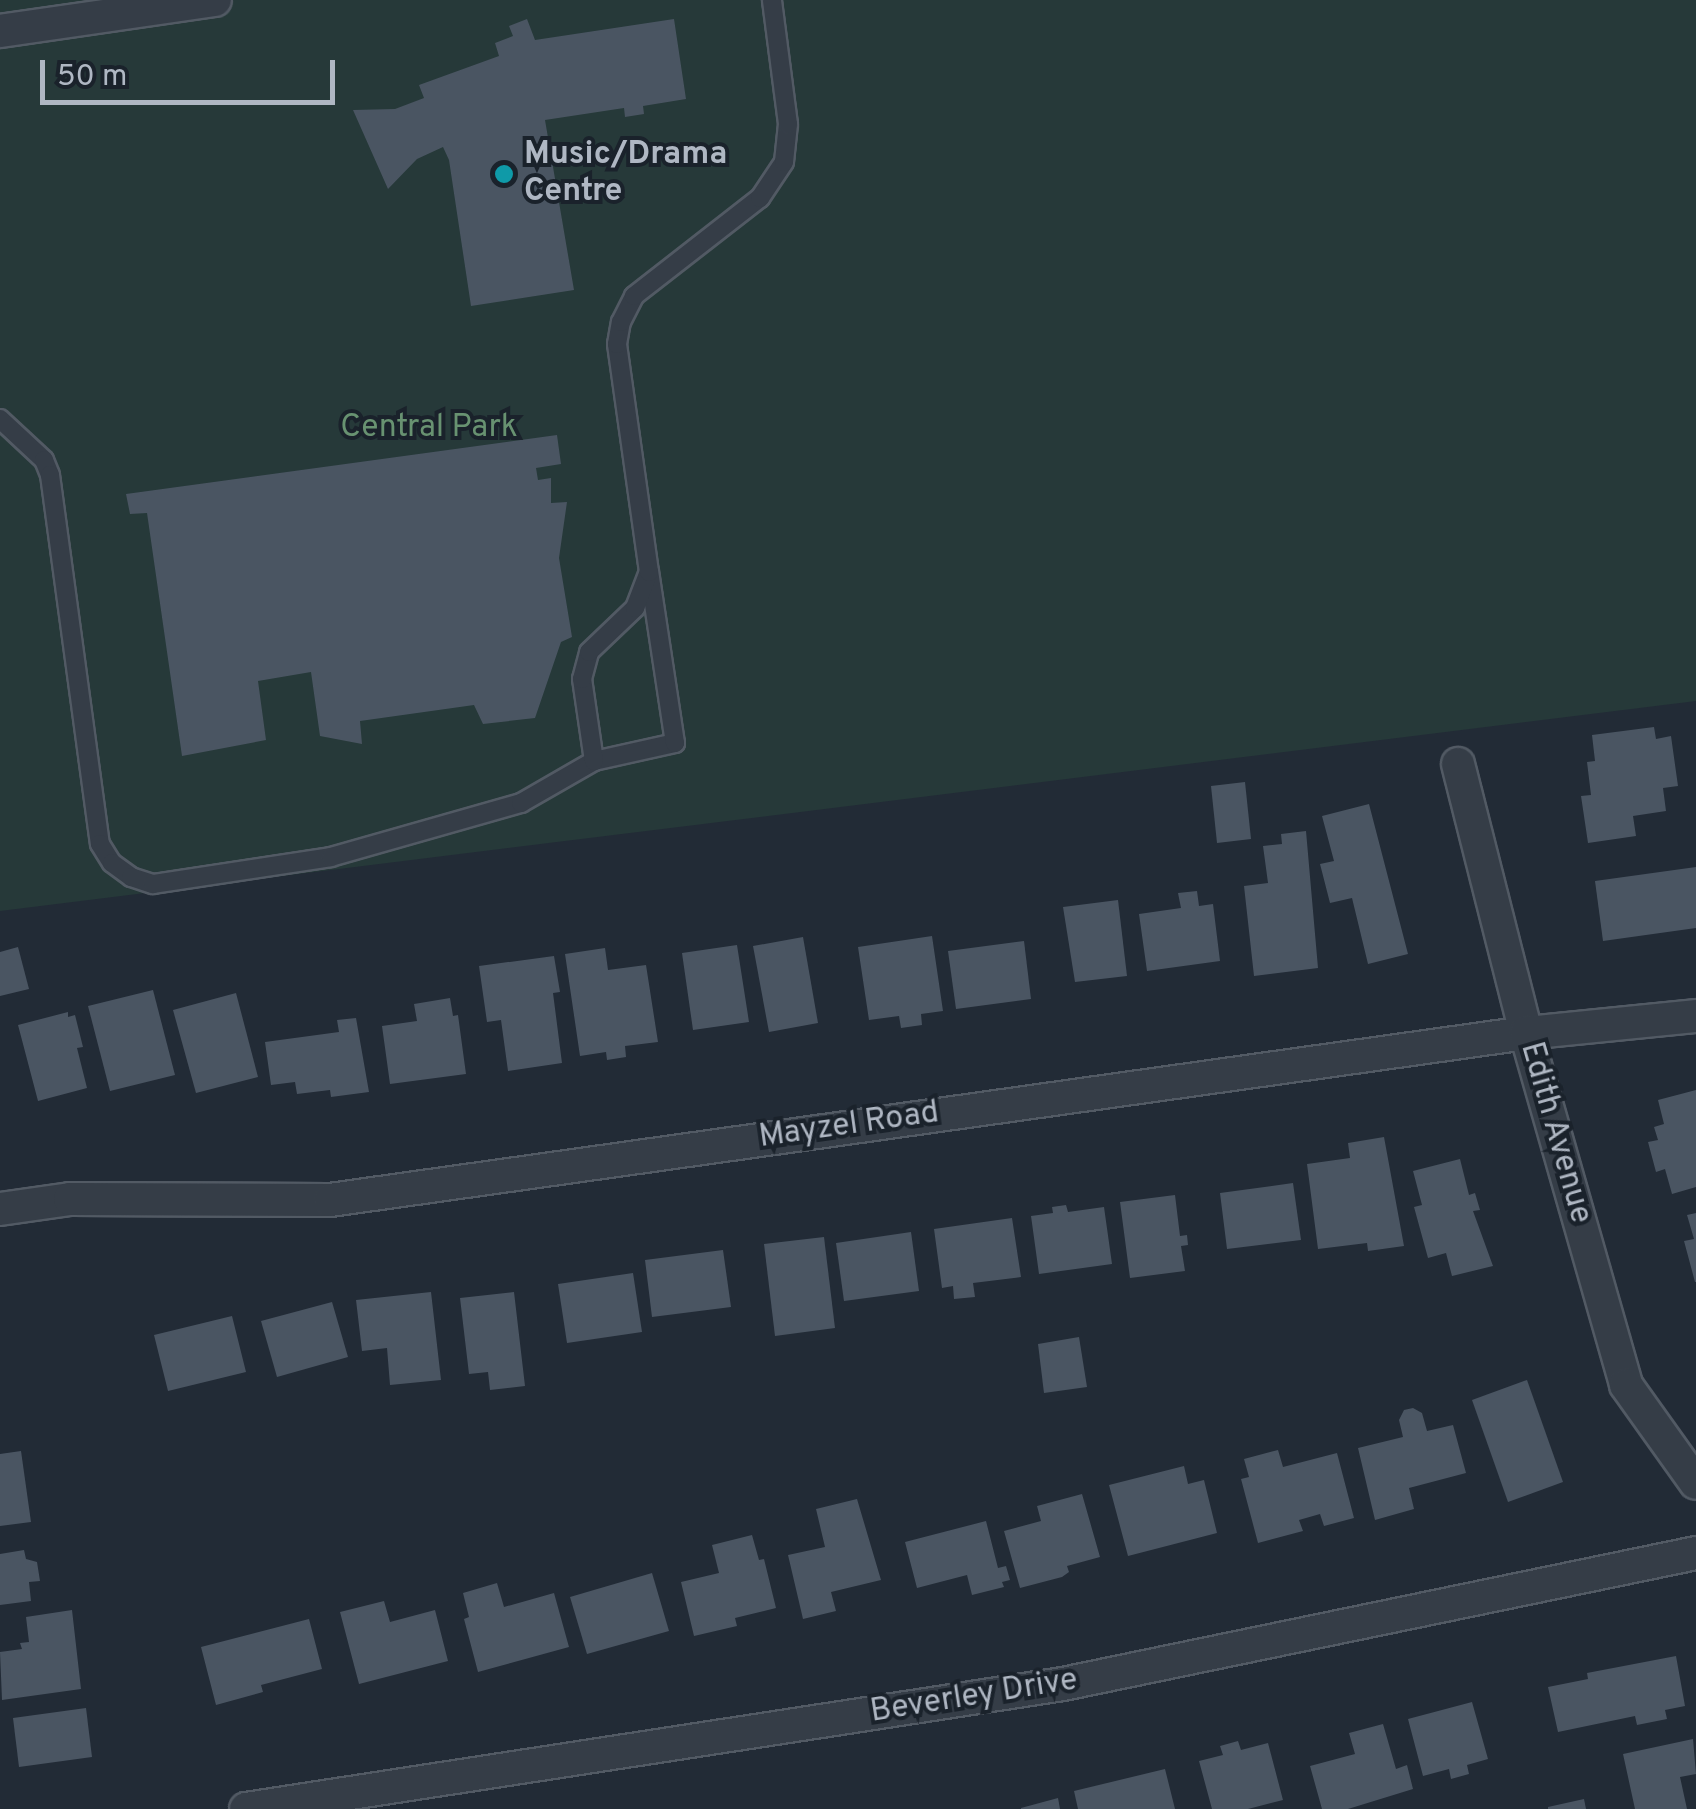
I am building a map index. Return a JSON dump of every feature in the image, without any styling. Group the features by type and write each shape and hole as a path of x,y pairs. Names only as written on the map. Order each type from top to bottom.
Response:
{"street":[{"path":"0,31 215,0"},
{"name":"Edith Avenue","path":"1458,764 1526,1033 1626,1385 1696,1483"},
{"name":"Mayzel Road","path":"0,1209 70,1200 330,1200 1526,1033 1696,1016"},
{"name":"Beverley Drive","path":"246,1809 1063,1684 1696,1553"}],"lane":[{"path":"0,419 44,460 50,475 100,844 112,863 131,877 152,884 330,857 522,803 594,760 675,743 617,344 621,322 634,296 760,198 784,162 788,124 772,0"},
{"path":"594,760 582,679 588,652 635,608 648,572"}],"green space":[{"name":"Central Park","path":"0,0 1696,0 1696,701 0,911"}],"building":[{"name":"Music/Drama Centre","path":"527,19 535,40 674,19 686,99 643,106 644,114 625,117 624,108 545,120 574,290 471,306 449,160 443,147 417,159 388,189 353,110 395,109 424,98 419,85 499,56 495,43 513,36 509,26"},
{"path":"557,435 561,464 536,468 538,480 551,478 551,503 567,502 559,558 572,637 561,642 535,718 483,724 474,705 360,721 362,744 320,736 311,672 258,681 266,740 182,756 147,513 130,514 126,494"},
{"path":"1654,727 1656,739 1671,736 1678,786 1663,788 1666,811 1633,816 1636,836 1588,843 1581,796 1591,795 1587,762 1595,761 1592,735"},
{"path":"1245,782 1251,839 1217,843 1211,786"},
{"path":"1369,804 1408,954 1368,964 1352,898 1330,903 1320,864 1334,861 1322,816"},
{"path":"1306,831 1318,968 1254,976 1244,886 1268,883 1263,846 1282,844 1281,834"},
{"path":"1696,867 1696,928 1603,941 1595,881"},
{"path":"1197,891 1199,906 1213,904 1220,961 1147,971 1139,914 1181,908 1178,893"},
{"path":"1118,900 1127,976 1075,982 1063,907"},
{"path":"932,936 943,1011 921,1014 922,1025 901,1028 899,1016 869,1020 858,947"},
{"path":"803,937 818,1023 769,1032 753,946"},
{"path":"1024,941 1031,999 956,1009 948,951"},
{"path":"737,945 749,1022 693,1030 682,953"},
{"path":"18,947 29,989 0,996 0,952"},
{"path":"605,948 608,970 646,965 658,1042 625,1046 626,1057 607,1060 606,1052 580,1056 565,954"},
{"path":"554,956 560,992 553,993 562,1063 508,1071 501,1020 487,1022 479,966"},
{"path":"153,990 175,1075 110,1091 88,1006"},
{"path":"236,993 258,1077 196,1093 173,1010"},
{"path":"450,998 453,1016 458,1015 466,1074 390,1084 382,1026 417,1021 414,1004"},
{"path":"68,1012 68,1017 75,1015 83,1047 77,1048 87,1088 38,1101 18,1025"},
{"path":"356,1018 369,1092 331,1097 330,1090 297,1094 295,1082 271,1085 265,1042 339,1032 337,1020"},
{"path":"1696,1090 1696,1187 1672,1194 1665,1169 1656,1172 1648,1142 1658,1140 1654,1127 1664,1124 1658,1100"},
{"path":"1384,1137 1404,1246 1368,1251 1367,1243 1318,1249 1307,1164 1350,1158 1348,1143"},
{"path":"1460,1159 1469,1195 1475,1193 1480,1210 1473,1211 1493,1266 1452,1276 1446,1253 1428,1258 1414,1207 1422,1205 1413,1171"},
{"path":"1293,1183 1301,1240 1227,1249 1220,1193"},
{"path":"1175,1195 1180,1236 1187,1235 1188,1245 1181,1246 1185,1271 1130,1278 1120,1202"},
{"path":"1066,1205 1068,1212 1104,1207 1112,1264 1039,1274 1031,1216 1053,1213 1052,1207"},
{"path":"1696,1213 1695,1282 1684,1241 1694,1239 1687,1215"},
{"path":"1012,1218 1021,1277 973,1283 975,1297 954,1299 953,1286 942,1288 934,1229"},
{"path":"911,1232 919,1291 844,1301 836,1243"},
{"path":"824,1237 835,1328 775,1336 764,1244"},
{"path":"723,1250 731,1307 652,1317 645,1260"},
{"path":"633,1273 642,1332 567,1343 558,1284"},
{"path":"431,1292 441,1380 390,1385 387,1348 362,1351 356,1300"},
{"path":"514,1292 525,1386 490,1390 488,1372 469,1374 460,1298"},
{"path":"332,1302 348,1357 277,1377 261,1321"},
{"path":"232,1316 246,1372 168,1391 154,1335"},
{"path":"1079,1337 1087,1387 1044,1393 1038,1344"},
{"path":"1527,1380 1563,1482 1508,1502 1472,1400"},
{"path":"1413,1408 1422,1413 1427,1431 1453,1425 1466,1473 1409,1488 1414,1509 1375,1520 1358,1448 1403,1437 1399,1420 1404,1410"},
{"path":"1278,1450 1283,1467 1337,1453 1354,1518 1324,1526 1320,1514 1299,1520 1303,1531 1258,1543 1241,1479 1249,1477 1244,1459"},
{"path":"21,1451 31,1522 0,1526 0,1454"},
{"path":"1184,1466 1188,1484 1204,1480 1217,1533 1128,1556 1109,1485"},
{"path":"1082,1494 1100,1557 1067,1566 1069,1572 1062,1577 1020,1588 1004,1531 1041,1521 1037,1506"},
{"path":"857,1499 881,1580 831,1592 836,1611 803,1619 788,1555 825,1547 816,1509"},
{"path":"986,1521 998,1568 1006,1566 1010,1580 1002,1582 1004,1587 972,1595 967,1575 917,1588 905,1542"},
{"path":"752,1535 759,1560 764,1559 776,1608 735,1618 737,1626 694,1636 681,1582 719,1573 712,1545"},
{"path":"24,1550 26,1559 37,1562 40,1581 29,1582 31,1601 0,1605 0,1554"},
{"path":"652,1573 669,1631 587,1654 570,1597"},
{"path":"497,1583 504,1607 554,1593 569,1647 478,1672 464,1619 469,1617 463,1593"},
{"path":"384,1601 390,1622 435,1610 448,1661 359,1684 340,1612"},
{"path":"72,1610 81,1689 2,1700 0,1652 22,1649 20,1643 29,1642 26,1617"},
{"path":"309,1619 322,1669 261,1685 263,1692 216,1705 201,1647"},
{"path":"1676,1656 1685,1706 1665,1710 1667,1719 1637,1725 1635,1716 1558,1732 1548,1687 1588,1679 1587,1673"},
{"path":"1472,1702 1488,1759 1467,1765 1469,1774 1451,1779 1449,1769 1423,1776 1408,1719"},
{"path":"86,1708 92,1757 19,1767 13,1718"},
{"path":"1383,1724 1396,1769 1407,1765 1413,1789 1348,1809 1322,1809 1310,1766 1355,1754 1349,1733"},
{"path":"1693,1739 1696,1774 1680,1777 1687,1809 1635,1809 1623,1754"},
{"path":"1238,1741 1241,1750 1268,1743 1283,1800 1248,1809 1212,1809 1199,1761 1223,1755 1220,1746"},
{"path":"1165,1769 1175,1809 1078,1809 1074,1791"},
{"path":"1058,1798 1060,1809 1021,1809 1021,1808"},
{"path":"1584,1799 1586,1809 1548,1809 1548,1807"}],"place":[{"name":"Music/Drama Centre","path":"504,174"}]}
